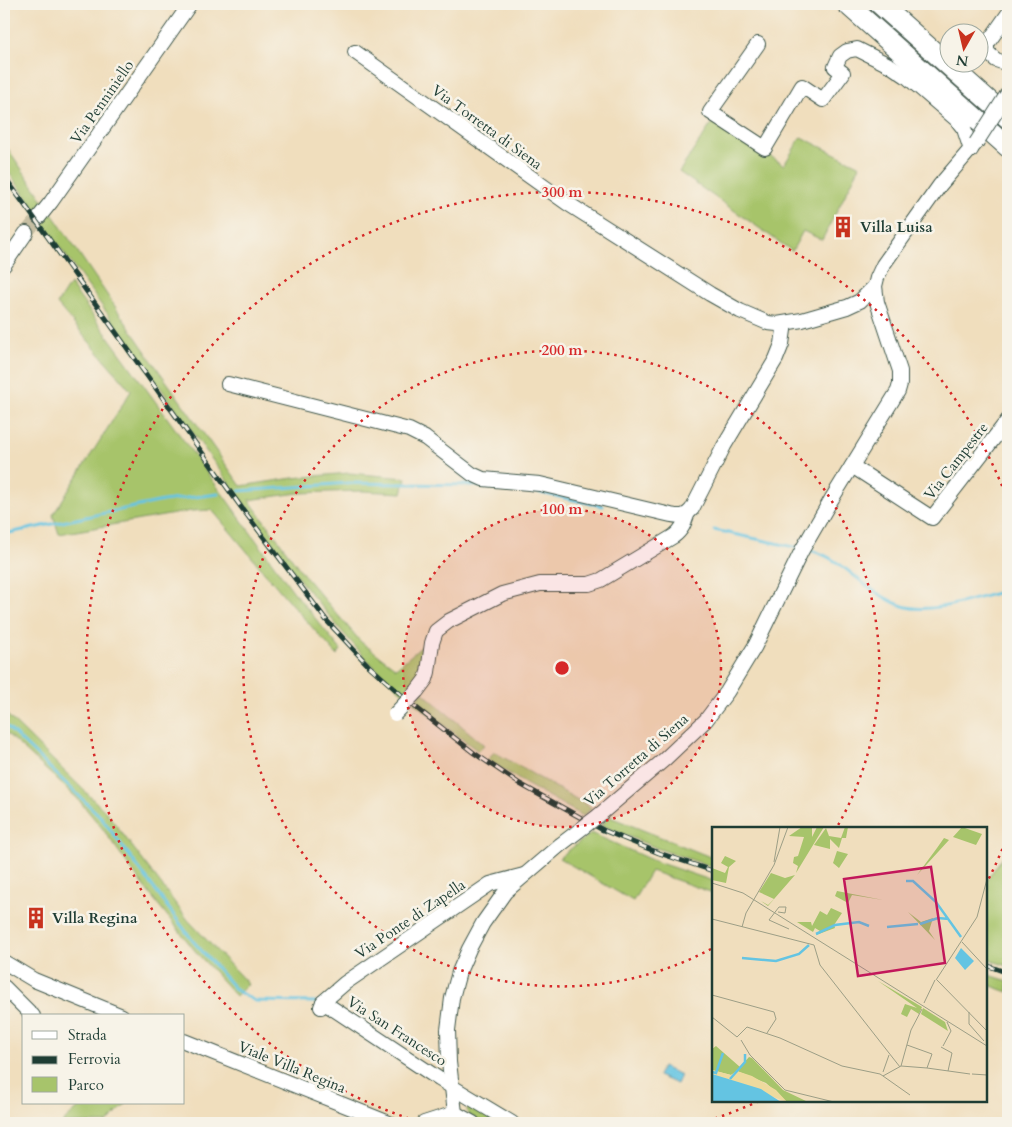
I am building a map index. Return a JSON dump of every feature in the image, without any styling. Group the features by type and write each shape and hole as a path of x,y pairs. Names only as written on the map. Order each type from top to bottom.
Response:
{"highway":[{"path":"847,4 1008,147"},
{"path":"880,4 1008,118"}],"street":[{"name":"Via Penniniello","path":"39,217 190,4"},
{"path":"1008,14 988,44 987,52 996,60 1008,64"},
{"path":"758,44 710,112 765,148 802,86 823,100 842,73 835,67 840,56 847,51 858,49 906,76 957,120 973,146"},
{"name":"Via Torretta di Siena","path":"355,52 567,203 740,311 768,323 777,324 802,320 847,307 860,301 875,286"},
{"name":"Via Torretta di Siena","path":"455,1113 449,1062 448,1030 452,998 459,972 483,923 505,892 665,759 706,720 727,692 755,646 802,550 898,391 901,377 900,371 877,302 875,286 882,265 940,185 973,146 1008,93"},
{"path":"4,265 26,233"},
{"path":"395,714 426,680 432,643 436,631 449,621 502,594 540,584 589,584 601,580 680,532 687,515 692,509 724,446 776,359 782,344 785,323"},
{"path":"228,384 410,430 424,438 472,474 483,479 540,484 671,515 681,517 687,515"},
{"name":"Via Campestre","path":"852,466 932,518 1008,420"},
{"name":"Via Ponte di Zapella","path":"322,1004 345,983 490,884 527,874"},
{"path":"4,962 34,980 117,1014"},
{"path":"4,987 31,1014"},
{"name":"Via San Francesco","path":"322,1004 512,1123"},
{"name":"Viale Villa Regina","path":"185,1041 389,1123"},
{"path":"424,1123 455,1113 473,1123"}],"green space":[{"path":"714,120 784,165 801,137 860,166 822,240 803,231 792,251 679,172"},
{"path":"4,143 152,361 241,486 293,478 349,473 406,478 402,493 362,491 298,493 249,500 307,579 361,642 396,668 427,642 424,670 404,694 369,662 345,635 302,583 234,490 36,214 37,212 4,166"},
{"path":"70,284 293,591 341,650 337,655 212,510 192,511 59,534 53,515 131,391 57,304"},
{"path":"422,692 484,745 478,751 414,703"},
{"path":"4,712 106,812 188,920 248,984 236,996 196,952 77,798 4,731"},
{"path":"494,752 592,808 583,816 526,784 488,760"},
{"path":"610,817 712,858 712,867 659,849 601,825"},
{"path":"591,833 654,861 712,881 712,893 651,871 633,901 559,858"},
{"path":"1008,849 1008,966 987,959 987,880"},
{"path":"987,974 1008,981 1008,992 987,984"},
{"path":"83,1104 126,1104 107,1123 62,1123"},
{"path":"470,1107 500,1123 482,1123 468,1115 467,1109"}],"water":[{"path":"662,1067 681,1075 677,1084 658,1076"}],"waterway":[{"path":"239,491 349,483 469,485 526,490 603,506"},
{"path":"4,534 163,501 218,494"},
{"path":"714,530 799,548"},
{"path":"808,550 831,559 877,593 903,606 915,608 941,607 1008,590"},
{"path":"4,724 100,816 193,941 237,991 255,1001 315,1002"}],"tunnel":[{"path":"26,233 39,217"}],"railway":[{"path":"4,176 241,507 327,621 368,665 414,706 474,753 520,784 603,830 659,853 712,871"},
{"path":"987,965 1008,973"}],"place":[{"name":"Villa Luisa","path":"843,227"},
{"name":"Villa Regina","path":"36,918"}]}
